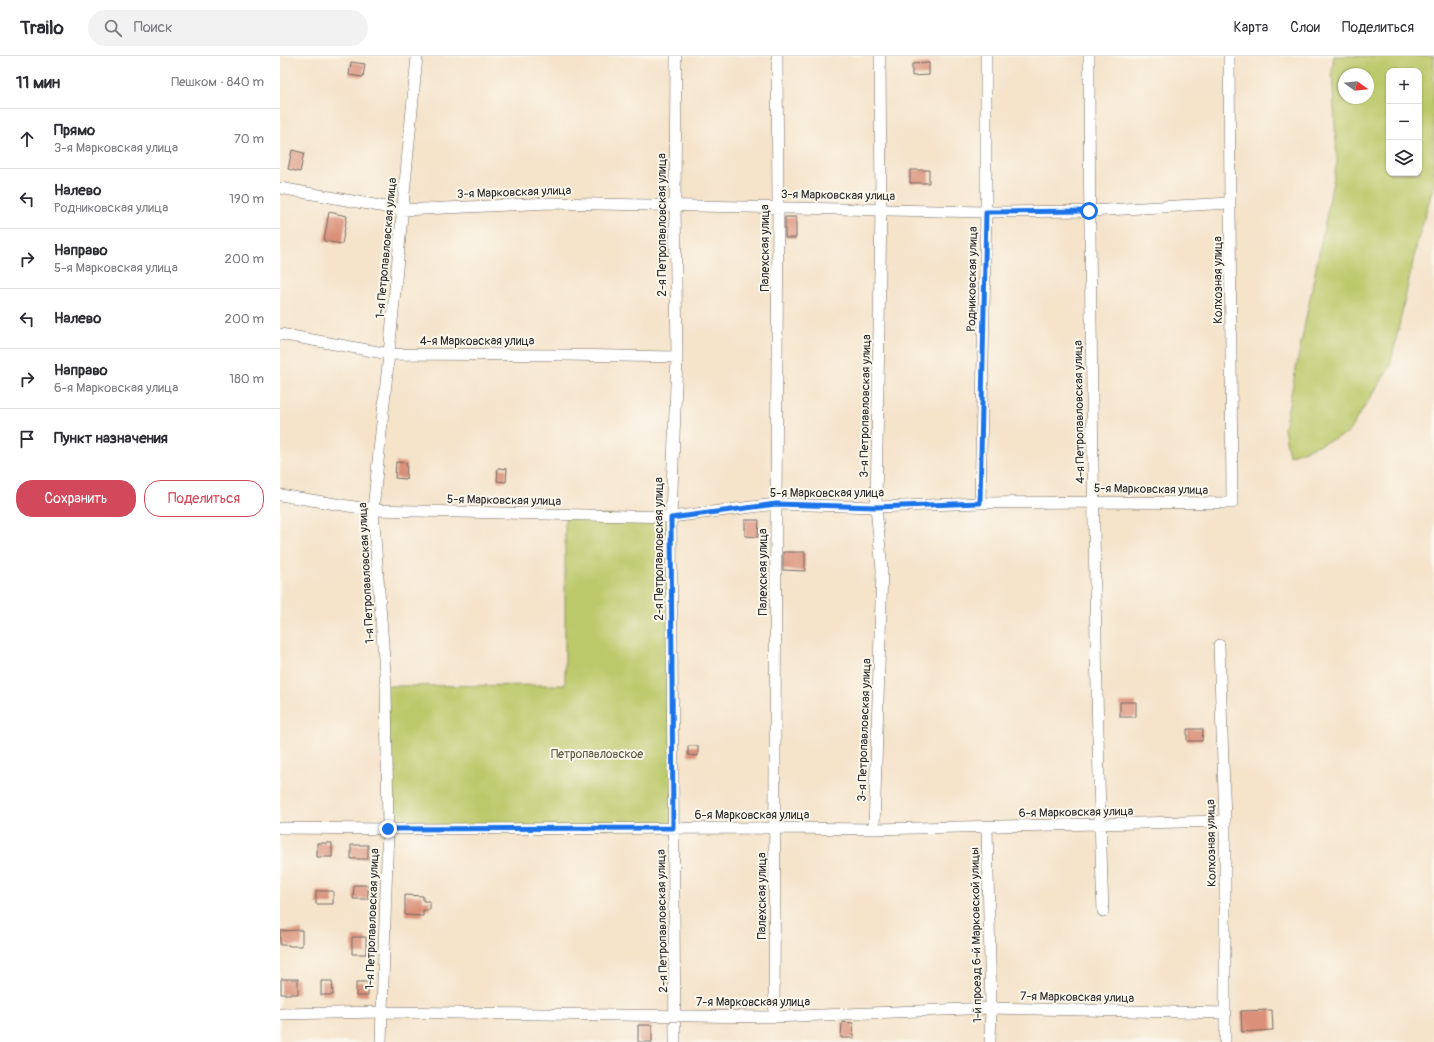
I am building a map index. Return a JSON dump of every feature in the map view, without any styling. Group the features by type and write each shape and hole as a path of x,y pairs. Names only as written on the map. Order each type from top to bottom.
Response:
{"street":[{"name":"1-я Петропавловская улица","path":"381,1042 388,829 386,686 373,510 417,56"},
{"name":"2-я Петропавловская улица","path":"675,1042 671,518 677,357 675,204 676,56"},
{"name":"Палехская улица","path":"774,1016 778,207 777,56"},
{"name":"3-я Петропавловская улица","path":"874,829 882,570 876,507 881,209 880,56"},
{"name":"Родниковская улица","path":"980,503 986,212 986,56"},
{"name":"4-я Петропавловская улица","path":"1089,56 1089,211 1099,824 1103,911"},
{"name":"Колхозная улица","path":"1228,56 1232,503"},
{"name":"3-я Марковская улица","path":"280,188 402,210 551,203 675,204 986,212 1089,211 1230,203"},
{"name":"4-я Марковская улица","path":"280,334 389,354 556,354 677,357"},
{"name":"5-я Марковская улица","path":"280,495 373,510 671,518 776,504 876,507 980,503 1232,503"},
{"name":"Колхозная улица","path":"1219,645 1225,821 1225,1042"},
{"name":"6-я Марковская улица","path":"280,828 874,829 1225,821"},
{"name":"1-й проезд 6-й Марковской улицы","path":"987,827 991,1008 990,1042"},
{"name":"7-я Марковская улица","path":"280,1014 382,1012 774,1016 991,1008 1226,1013"}],"green space":[{"path":"1334,56 1434,56 1434,184 1418,239 1390,367 1347,434 1289,456 1284,429 1337,162 1332,72"},
{"name":"Петропавловское","path":"565,515 671,517 673,828 388,829 386,686 565,685"}],"building":[{"path":"351,62 365,64 363,77 349,75"},
{"path":"929,63 929,75 912,76 912,64"},
{"path":"292,150 304,153 300,172 288,169"},
{"path":"910,170 929,170 929,183 910,183"},
{"path":"329,212 347,216 342,244 324,241"},
{"path":"785,217 796,217 796,238 785,238"},
{"path":"396,462 407,463 406,479 395,478"},
{"path":"498,468 507,469 506,482 497,481"},
{"path":"745,520 759,520 758,537 745,536"},
{"path":"783,552 805,552 805,571 783,570"},
{"path":"1120,702 1136,702 1136,717 1120,717"},
{"path":"1187,729 1203,729 1202,741 1187,741"},
{"path":"688,746 698,746 698,756 688,755"},
{"path":"317,843 332,843 332,857 317,857"},
{"path":"351,845 368,845 368,859 351,859"},
{"path":"354,885 368,885 368,899 353,899"},
{"path":"316,891 333,891 333,904 316,904"},
{"path":"405,895 423,896 423,901 430,901 430,910 423,910 423,916 405,915"},
{"path":"302,930 302,946 280,945 280,931"},
{"path":"352,937 366,937 366,954 352,954"},
{"path":"281,979 298,979 298,994 281,994"},
{"path":"321,981 332,981 333,995 321,995"},
{"path":"356,982 368,982 368,996 356,996"},
{"path":"1272,1010 1273,1030 1242,1032 1241,1011"},
{"path":"842,1022 853,1023 854,1038 841,1038"},
{"path":"638,1025 652,1025 652,1042 638,1042"}],"route":[{"path":"388,829 673,828 671,518 776,504 876,507 980,503 986,212 1089,211"}]}
